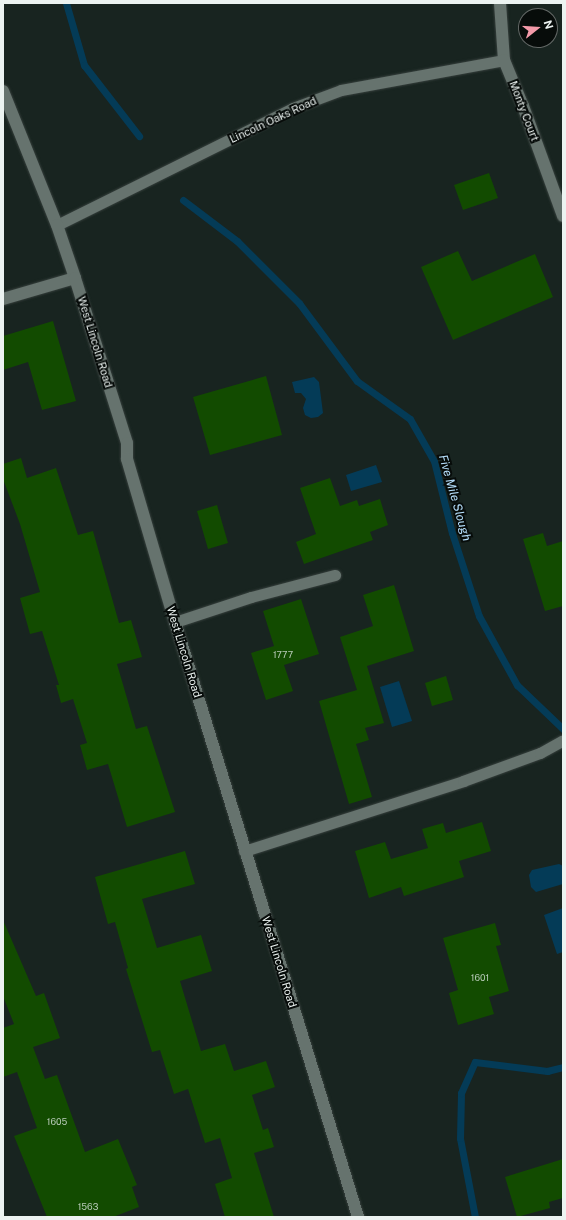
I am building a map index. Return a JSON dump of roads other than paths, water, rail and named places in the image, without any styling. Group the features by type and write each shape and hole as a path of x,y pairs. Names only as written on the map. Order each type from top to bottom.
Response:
{"street":[{"name":"Monty Court","path":"500,3 504,60 523,106 563,216"},
{"name":"West Lincoln Road","path":"3,91 57,226 75,278 127,443 127,459 244,851 358,1217"},
{"path":"3,299 75,278"}],"lane":[{"name":"Lincoln Oaks Road","path":"57,226 293,108 341,90 504,60"},
{"path":"175,622 251,597 335,575"},
{"path":"244,851 463,781 540,753 563,740"}],"water":[{"path":"314,377 319,382 323,413 318,417 311,418 305,415 303,408 306,399 301,393 295,393 292,382"},
{"path":"376,465 382,482 351,491 346,475"},
{"path":"399,681 412,721 392,727 380,687"},
{"path":"559,864 563,866 563,884 536,892 531,887 529,875 532,870"},
{"path":"563,908 563,952 557,954 544,915"}],"waterway":[{"name":"Five Mile Slough","path":"66,3 84,65 139,136"},
{"name":"Five Mile Slough","path":"183,200 237,241 299,303 357,381 410,419 434,461 452,533 479,616 517,685 563,729"},
{"name":"Five Mile Slough","path":"475,1217 460,1138 461,1093 475,1062 547,1071 563,1067"}]}
